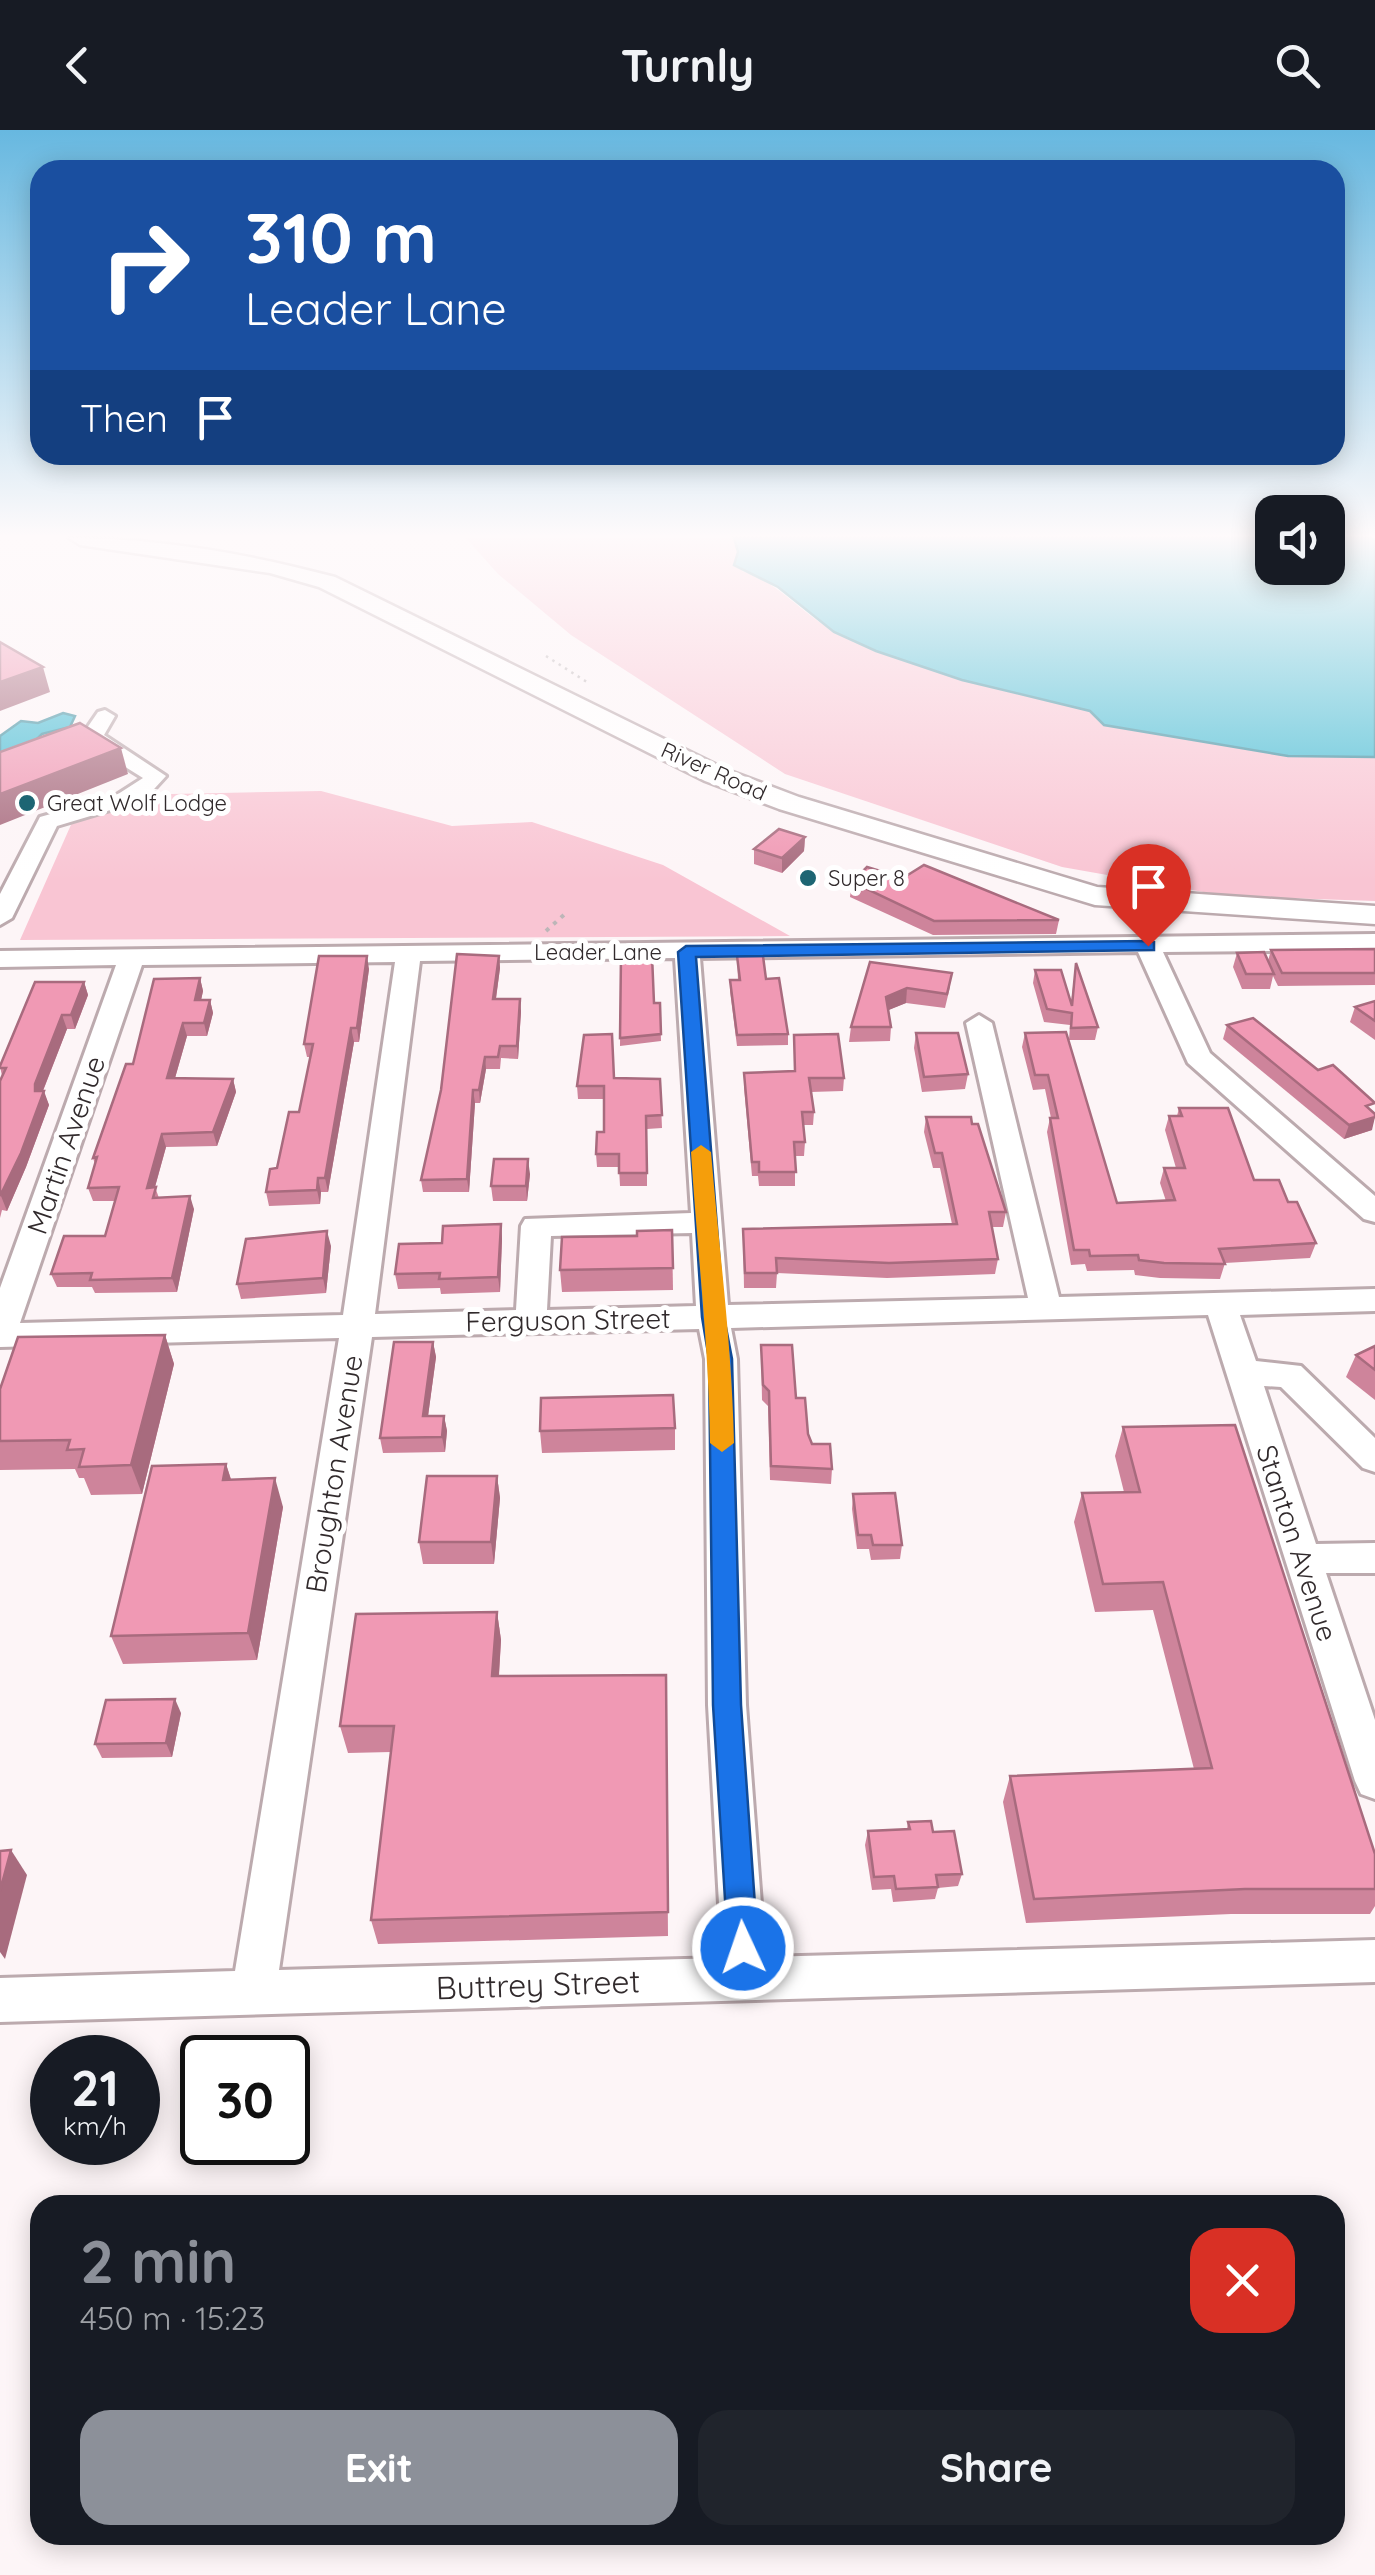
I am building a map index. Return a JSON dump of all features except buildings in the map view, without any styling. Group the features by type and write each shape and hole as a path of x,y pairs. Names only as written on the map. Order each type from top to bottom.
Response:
{"main road":[{"name":"River Road","path":"475,652 746,789 1014,873 1095,896 1375,915"}],"street":[{"path":"0,770 88,734 105,716"},
{"path":"0,918 48,822 137,795 152,783 155,776 88,734"},
{"name":"Leader Lane","path":"0,958 1375,942"},
{"path":"1148,946 1198,1058 1375,1212"},
{"name":"Broughton Avenue","path":"253,1994 409,952"},
{"path":"686,952 713,1317 721,1359 727,1705 745,1979"},
{"name":"Martin Avenue","path":"0,1334 132,956"},
{"path":"979,1023 1046,1308"},
{"path":"531,1320 536,1226 706,1223"},
{"name":"Ferguson Street","path":"0,1334 1375,1300"},
{"name":"Stanton Avenue","path":"1221,1304 1375,1781"},
{"path":"1243,1374 1289,1375 1375,1459"},
{"path":"1302,1560 1375,1558"},
{"name":"Buttrey Street","path":"0,2000 1375,1961"}],"shaded area":[{"path":"597,652 885,652 994,688 1090,711 1105,725 1288,756 1375,757 1375,901 1226,896 1062,867 785,774"},
{"path":"321,791 452,826 532,822 663,865 790,936 20,940 74,818 172,794"}],"water":[{"path":"879,652 1375,652 1375,757 1288,756 1104,725 1090,711 962,680"},
{"path":"63,713 75,716 70,727 42,734 34,742 0,755 0,736 21,721 38,723"}],"slow traffic":[{"path":"701,1152 713,1317 721,1359 722,1443"}],"place":[{"name":"Great Wolf Lodge","path":"27,803"},
{"name":"Super 8","path":"808,878"}],"route":[{"path":"743,1948 727,1705 721,1359 713,1317 686,952 1148,946"}]}
